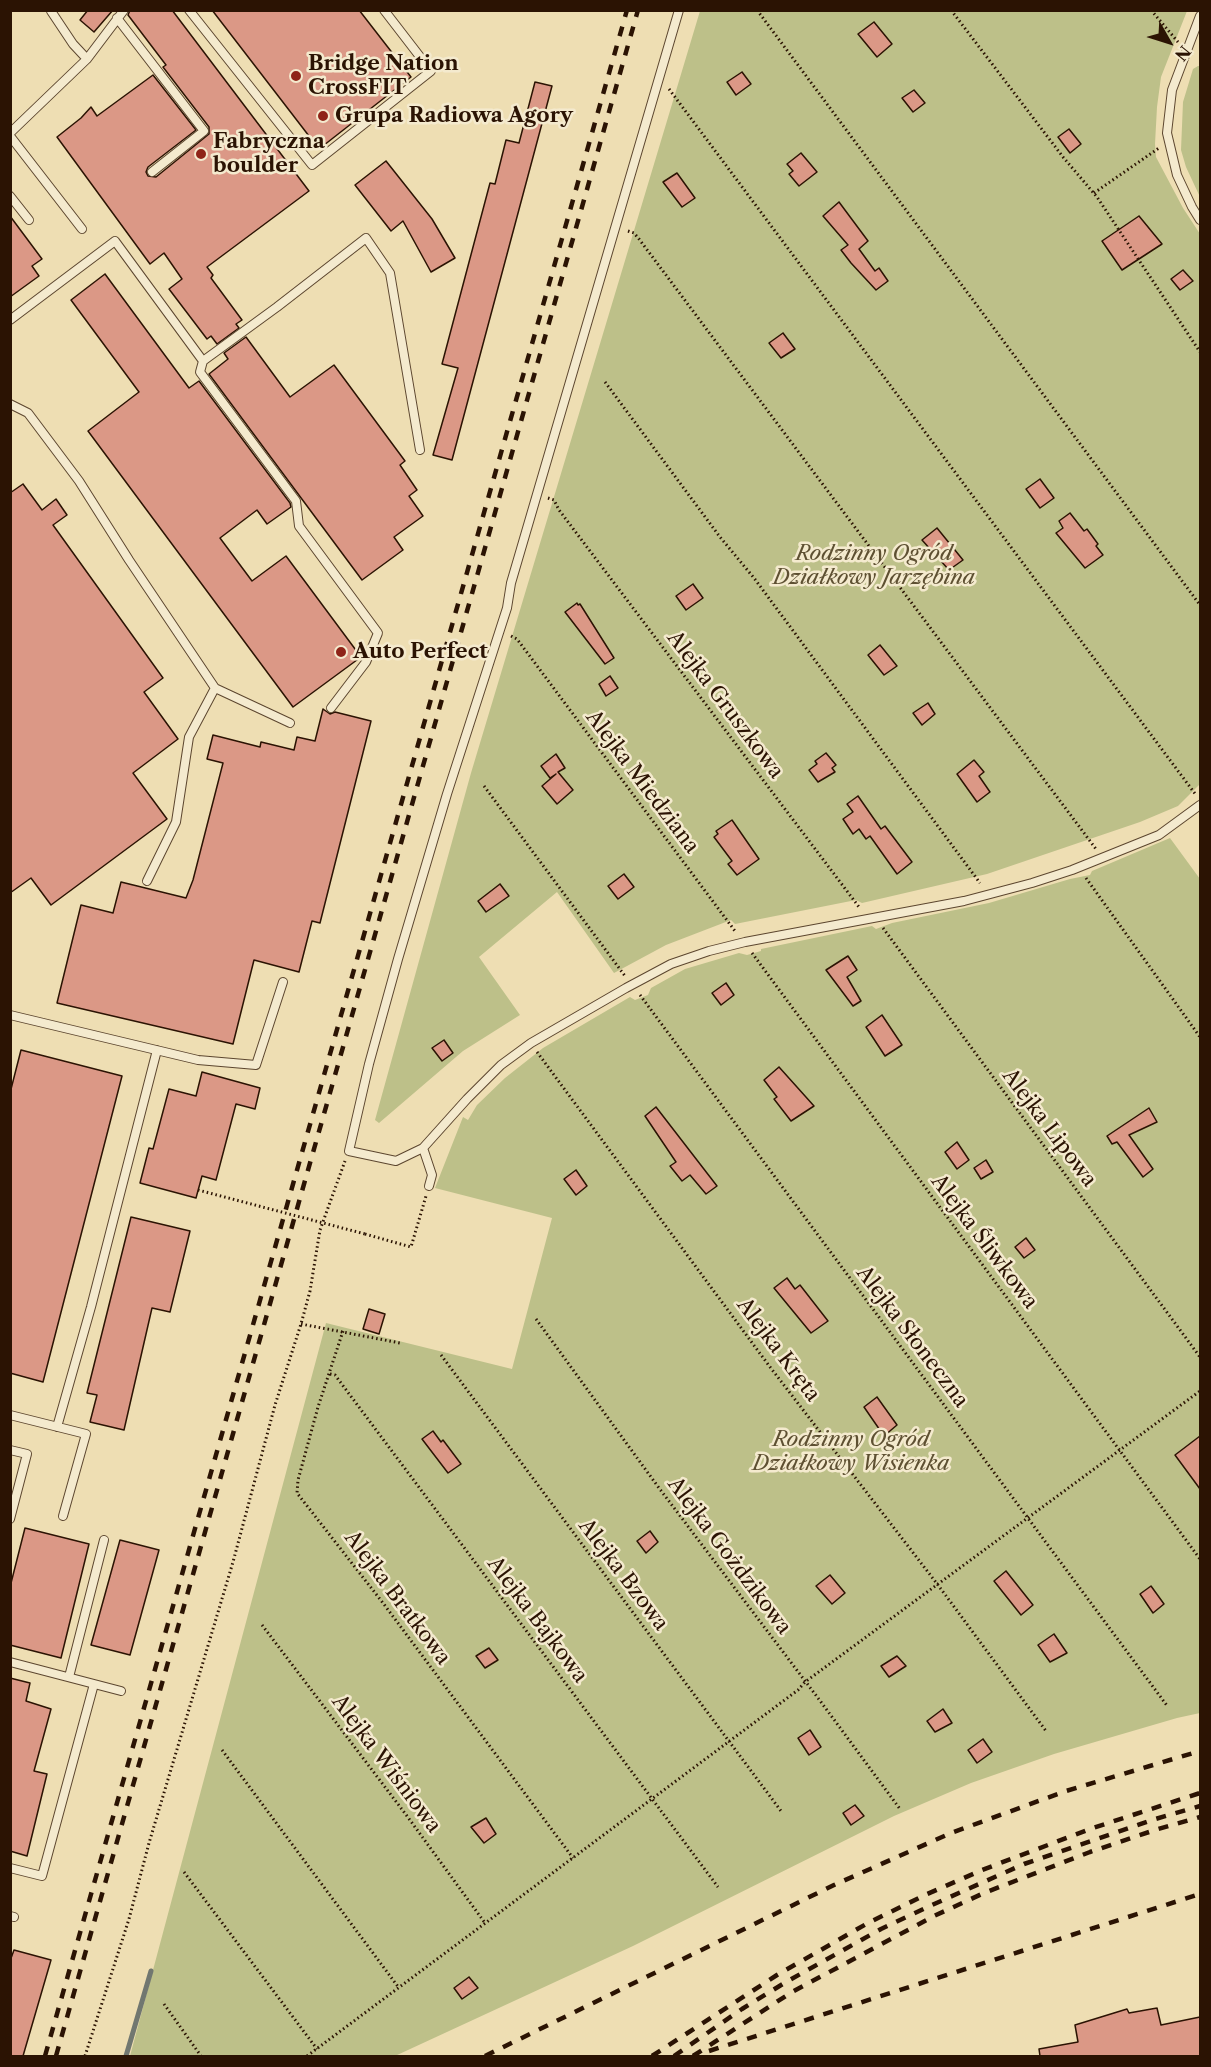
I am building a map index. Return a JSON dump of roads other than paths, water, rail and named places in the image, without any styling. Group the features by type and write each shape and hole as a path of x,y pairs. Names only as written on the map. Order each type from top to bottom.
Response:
{"lane":[{"path":"82,229 10,135 87,59 124,10"},
{"path":"189,10 312,165 431,71 384,10"},
{"path":"679,10 511,583 504,616 447,794 398,959 369,1064 349,1151 396,1161 423,1148 501,1065 531,1043 671,964 746,942 988,894 1032,883 1159,835 1200,803"},
{"path":"51,12 73,44 87,59"},
{"path":"1200,16 1172,90 1167,134 1177,175 1200,220"},
{"path":"117,18 204,131 152,172"},
{"path":"10,196 29,220"},
{"path":"331,708 366,662 378,633 300,526 296,501 200,372 203,361 366,238 390,273 420,450"},
{"path":"10,320 115,241 203,361"},
{"path":"10,404 28,413 79,481 215,688 290,723"},
{"path":"147,881 176,822 189,736 215,688"},
{"path":"10,1016 198,1060 256,1065 283,982"},
{"path":"57,1426 91,1307 157,1050"},
{"path":"423,1148 432,1175 429,1186"},
{"path":"10,1415 86,1434 63,1516"},
{"path":"10,1450 27,1454 10,1519"},
{"path":"69,1677 104,1540"},
{"path":"10,1662 121,1691"},
{"path":"10,1868 42,1876 94,1684"}],"waterway":[{"path":"126,2056 151,1971"}],"railway":[{"path":"45,2056 627,10"},
{"path":"56,2056 638,10"},
{"path":"485,2056 834,1885 951,1833 1066,1791 1200,1751"},
{"path":"652,2056 777,1975 868,1923 925,1895 982,1870 1090,1829 1200,1793"},
{"path":"674,2056 786,1982 881,1929 1024,1864 1200,1806"},
{"path":"693,2056 792,1992 934,1916 984,1893 1090,1852 1200,1817"},
{"path":"709,2051 1200,1894"}],"place":[{"name":"Bridge Nation CrossFIT","path":"296,76"},
{"name":"Grupa Radiowa Agory","path":"323,116"},
{"name":"Fabryczna boulder","path":"201,154"},
{"name":"Auto Perfect","path":"341,652"}],"park label":[{"name":"Rodzinny Ogród Działkowy Jarzębina","path":"874,566"},
{"name":"Rodzinny Ogród Działkowy Wisienka","path":"851,1452"}]}
